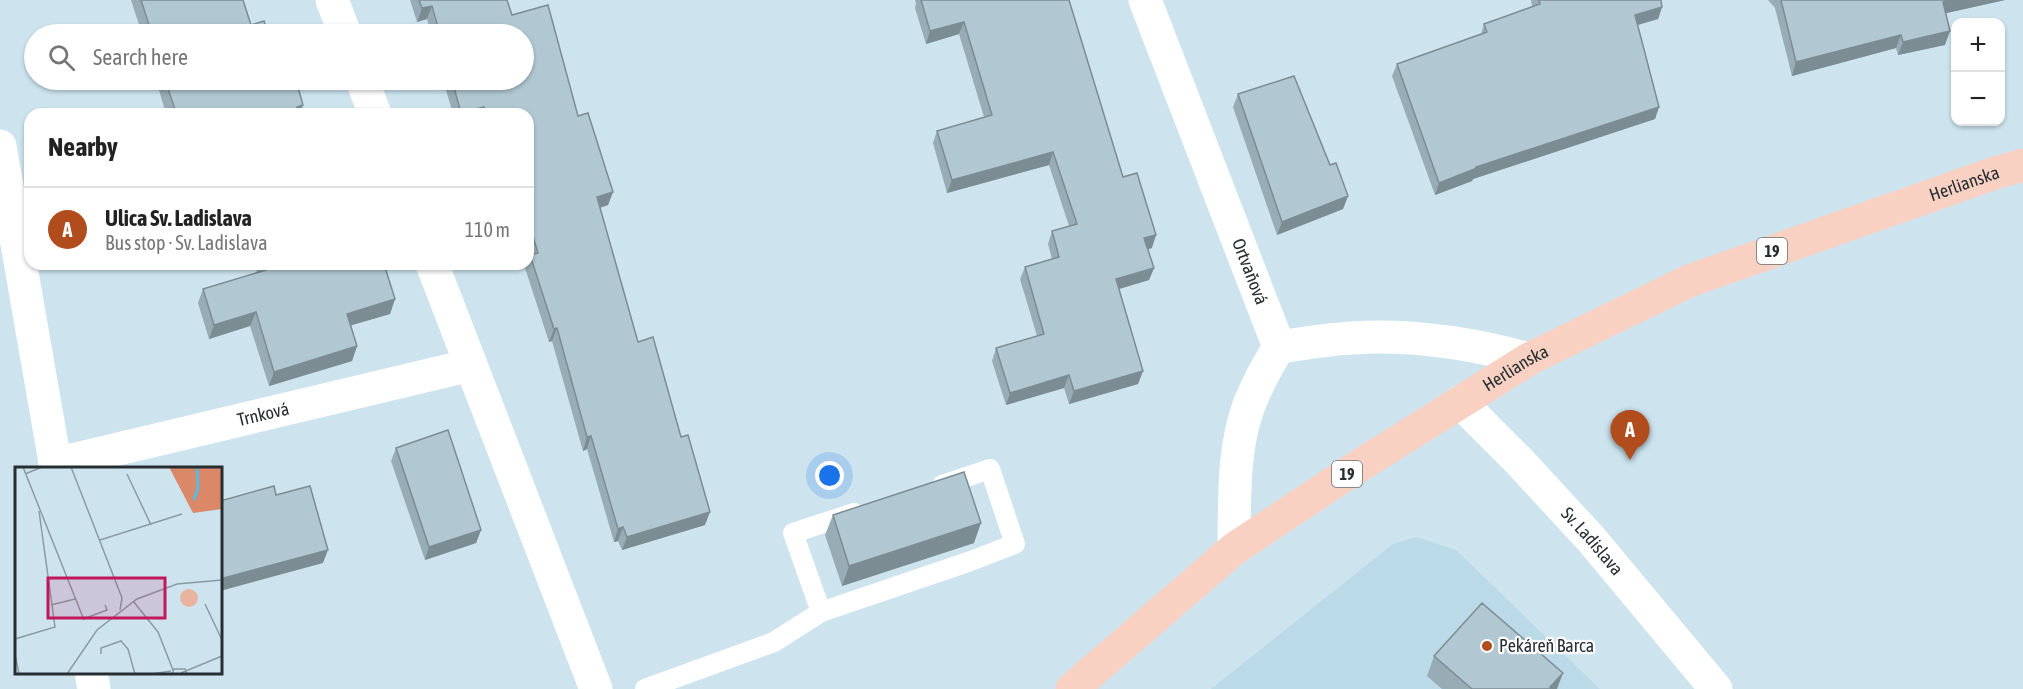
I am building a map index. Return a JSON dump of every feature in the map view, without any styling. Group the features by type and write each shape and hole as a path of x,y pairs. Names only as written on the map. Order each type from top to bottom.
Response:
{"main road":[{"name":"Herlianska","path":"1072,689 1234,549 1351,471 1529,359 1689,281 1961,184 2023,165"}],"street":[{"path":"332,0 341,24"},
{"name":"Ortvaňová","path":"1145,0 1279,347"},
{"path":"366,90 373,108"},
{"name":"Trnková","path":"0,146 55,466 471,365"},
{"path":"434,270 596,689"},
{"path":"1234,549 1239,448 1248,408 1262,375 1279,347 1351,338 1390,338 1451,341 1529,359"},
{"name":"Sv. Ladislava","path":"1460,402 1592,539 1716,689"},
{"path":"91,674 94,689"}],"lane":[{"path":"645,689 774,642 821,612 1015,544 990,469 924,490"},
{"path":"821,612 793,533 870,508"}],"shaded area":[{"path":"1416,537 1456,550 1600,689 1211,689 1393,544"}],"building":[{"path":"141,0 243,0 251,24 149,24"},
{"path":"419,0 507,0 512,15 548,5 578,116 588,113 613,192 597,197 638,342 653,337 681,437 688,435 710,512 627,537 623,527 618,529 591,436 587,437 557,328 554,329 534,267 534,254 538,253 534,240 534,108 460,108 455,90 534,90 534,24 437,24 432,6 422,8"},
{"path":"921,0 1069,0 1123,177 1137,173 1156,235 1144,238 1154,268 1116,279 1143,371 1074,391 1069,375 1010,393 996,348 1044,334 1025,267 1059,257 1052,231 1077,224 1053,152 952,180 937,131 992,115 964,22 930,31"},
{"path":"1539,0 1661,0 1662,7 1635,15 1659,107 1476,167 1439,183 1397,64 1487,32 1484,24 1540,4"},
{"path":"1781,0 1951,0 1943,2 1950,31 1903,42 1901,35 1796,62"},
{"path":"1294,76 1330,165 1336,163 1348,196 1282,222 1238,94"},
{"path":"168,90 299,90 303,105 297,108 175,108"},
{"path":"266,270 386,270 395,299 347,314 357,346 274,372 256,312 214,325 203,289"},
{"path":"448,430 481,530 429,547 396,448"},
{"path":"964,472 981,523 849,566 833,515"},
{"path":"274,486 276,495 310,486 328,550 222,578 222,500"},
{"path":"1482,603 1563,673 1550,687 1552,689 1472,689 1434,656"}],"place":[{"name":"Ulica Sv. Ladislava","path":"1630,460"},
{"name":"Pekáreň Barca","path":"1487,646"}]}
